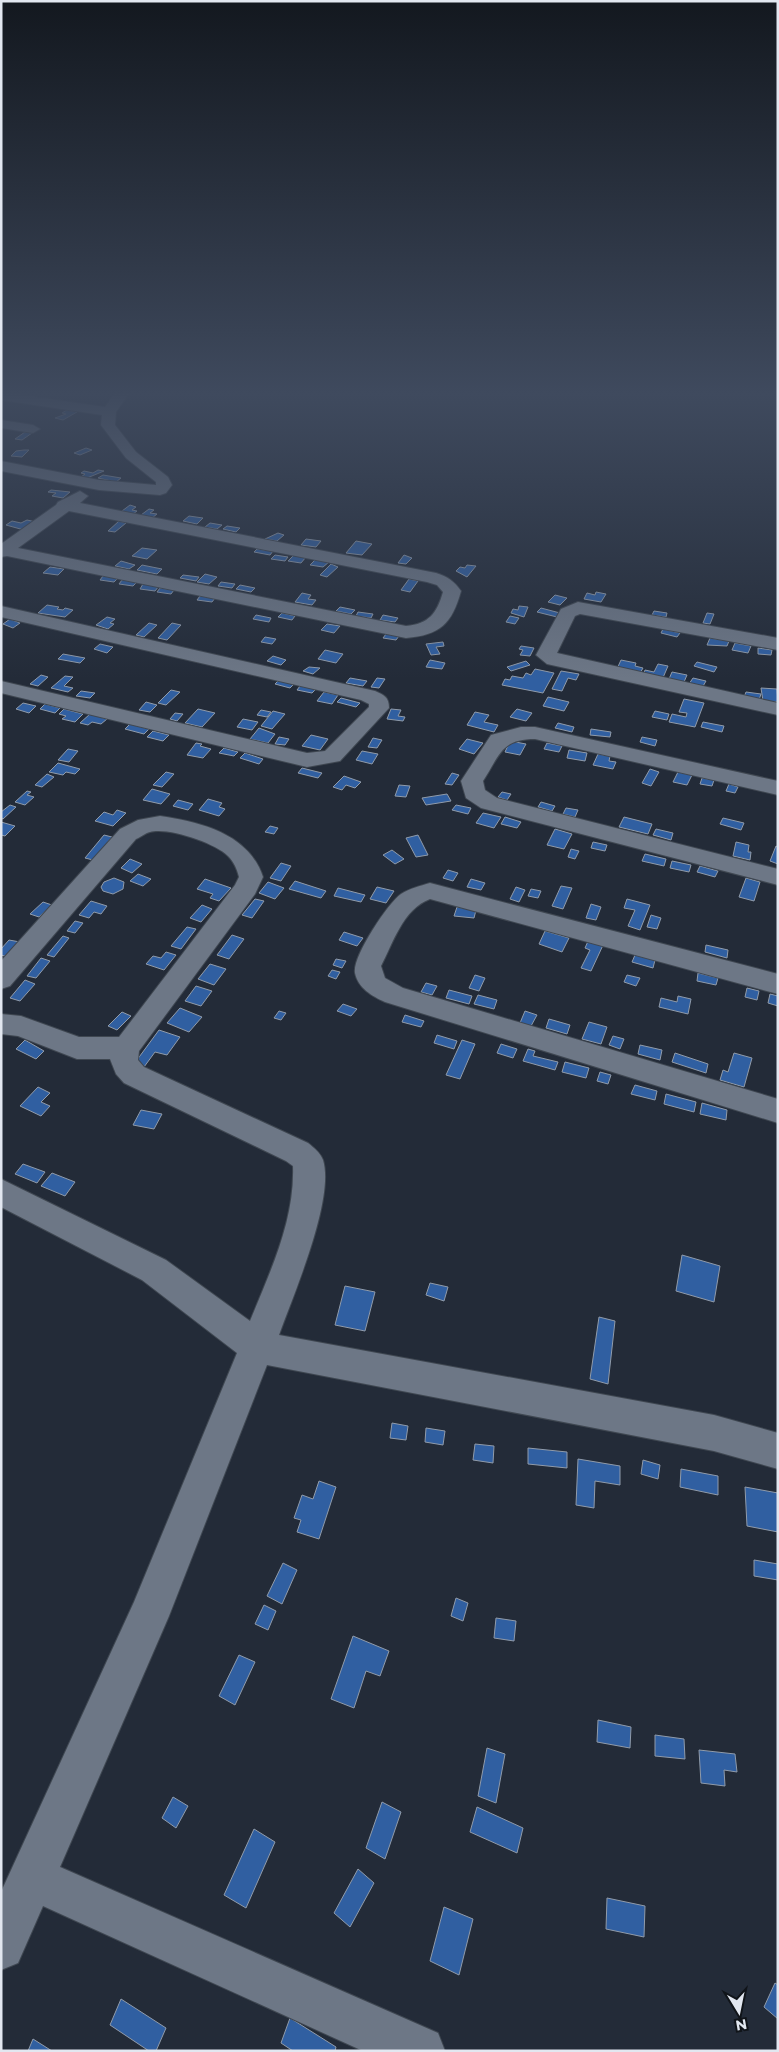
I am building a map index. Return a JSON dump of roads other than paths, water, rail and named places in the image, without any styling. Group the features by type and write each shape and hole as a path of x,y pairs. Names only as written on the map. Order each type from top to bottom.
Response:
{"street":[{"path":"3,551 64,505 94,488"},
{"path":"133,488 160,490 161,488"},
{"path":"3,551 406,632 425,630 442,619 448,610 452,591 443,581 64,505"},
{"path":"778,644 578,608 568,613 546,655 554,660 778,709"},
{"path":"1,611 368,695 379,700 380,704 379,708 332,756 307,760 1,687"},
{"path":"778,788 535,733 521,733 499,740 472,781 474,793 489,804 778,877"},
{"path":"1,979 128,834 152,824 170,823 232,848 248,867 251,877 246,888 126,1048 122,1060 125,1068 134,1075 297,1152 308,1161 309,1184 302,1224 257,1346 149,1616 1,1946"},
{"path":"778,984 430,891 418,893 402,906 368,966 367,974 373,984 380,990 394,995 778,1111"},
{"path":"1,1024 21,1026 77,1048 126,1048"},
{"path":"1,1192 154,1270 257,1346 714,1433 778,1450"},
{"path":"32,1878 420,2051"}]}
